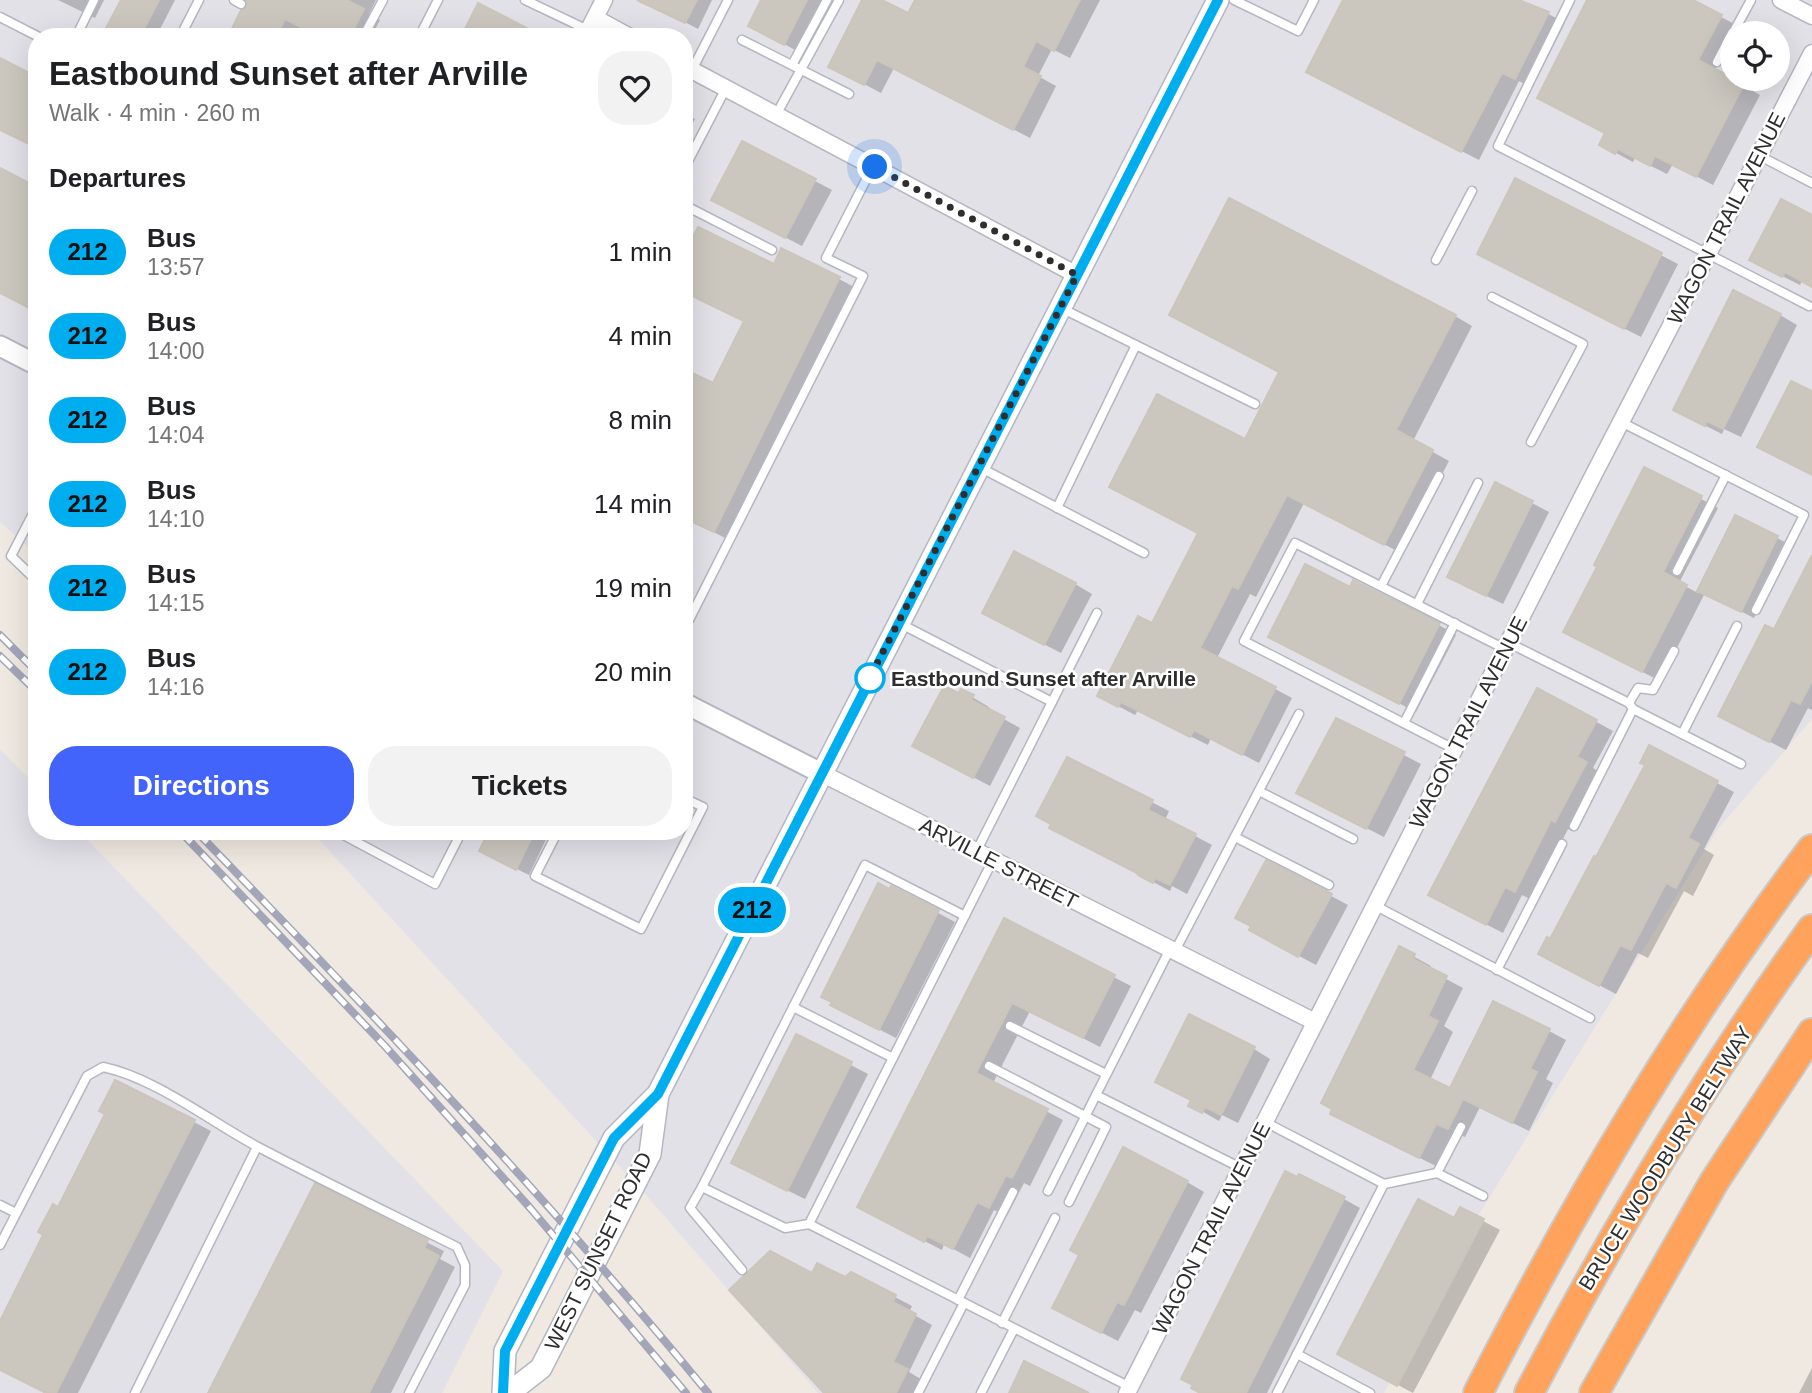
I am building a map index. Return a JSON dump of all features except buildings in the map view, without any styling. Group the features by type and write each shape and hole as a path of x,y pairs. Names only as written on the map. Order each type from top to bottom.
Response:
{"highway":[{"path":"1478,1393 1643,1097 1761,916 1812,849"},
{"name":"BRUCE WOODBURY BELTWAY","path":"1528,1393 1582,1291 1677,1131 1812,929"},
{"path":"1594,1393 1714,1182 1812,1033"},
{"path":"1461,1393 1522,1312"}],"main road":[{"name":"WEST SUNSET ROAD","path":"503,1393 505,1351 614,1138 658,1094 1218,0"},
{"name":"WEST SUNSET ROAD","path":"509,1393 541,1368 650,1154 658,1094"}],"street":[{"path":"589,28 604,0"},
{"path":"1781,0 1812,16"},
{"name":"WAGON TRAIL AVENUE","path":"1128,1390 1812,53"},
{"path":"693,71 1077,275"},
{"path":"0,346 28,360"},
{"name":"ARVILLE STREET","path":"693,708 1315,1022"}],"lane":[{"path":"80,28 94,0"},
{"path":"185,28 199,0"},
{"path":"368,28 383,0"},
{"path":"424,28 438,0"},
{"path":"525,0 589,28"},
{"path":"693,60 728,0"},
{"path":"792,65 827,0"},
{"path":"776,115 839,0"},
{"path":"1234,0 1298,31 1314,0"},
{"path":"1570,0 1498,146 1809,306"},
{"path":"1740,21 1751,0"},
{"path":"0,17 28,31"},
{"path":"742,40 849,94"},
{"path":"1717,62 1720,57"},
{"path":"693,152 726,88"},
{"path":"1758,155 1812,183"},
{"path":"693,612 863,276 826,258 873,166"},
{"path":"1436,260 1472,191"},
{"path":"693,210 772,250"},
{"path":"1492,297 1583,344 1531,442"},
{"path":"1060,307 1255,404"},
{"path":"1057,508 1136,345"},
{"path":"1621,422 1808,517 1756,610"},
{"path":"978,467 1144,553"},
{"path":"1677,571 1726,475"},
{"path":"1381,586 1439,477"},
{"path":"1417,604 1478,483"},
{"path":"28,523 11,556 28,572"},
{"path":"1454,749 1244,641 1295,543 1455,624 1631,706 1741,764"},
{"path":"976,852 1097,612"},
{"path":"898,622 1052,702"},
{"path":"1404,723 1455,624"},
{"path":"1682,734 1737,626"},
{"path":"1574,826 1637,688 1653,690 1674,651"},
{"path":"1048,1191 1106,1074 1299,714"},
{"path":"1259,791 1353,839"},
{"path":"693,802 703,807 693,827"},
{"path":"1235,836 1329,885"},
{"path":"353,840 435,884 457,840"},
{"path":"553,840 535,876 641,929 686,840"},
{"path":"1497,970 1562,844"},
{"path":"809,1224 993,860"},
{"path":"742,1270 690,1208 865,865 965,916"},
{"path":"1374,905 1590,1018"},
{"path":"793,1007 893,1058"},
{"path":"1010,1026 1106,1074"},
{"path":"989,1066 1106,1126 1069,1202"},
{"path":"0,1245 87,1076 103,1068 121,1071 198,1111 257,1147 457,1247 465,1265 465,1285 409,1393"},
{"path":"1096,1096 1241,1168"},
{"path":"1265,1122 1384,1184 1437,1172 1483,1196"},
{"path":"1437,1172 1461,1127"},
{"path":"135,1393 257,1147"},
{"path":"1277,1393 1384,1184"},
{"path":"702,1187 785,1228 809,1224 1128,1390"},
{"path":"918,1393 1013,1192"},
{"path":"0,1205 16,1213"},
{"path":"1002,1323 1055,1218"},
{"path":"981,1393 1014,1329"},
{"path":"1297,1354 1370,1393"}],"shaded area":[{"path":"0,0 1812,0 1812,719 1718,829 1473,1224 1384,1393 818,1393 653,1203 319,840 693,840 693,28 28,28 28,547 0,522"},
{"path":"0,749 28,778 28,840 88,840 503,1271 442,1393 0,1393"}],"railway":[{"path":"0,635 28,663"},
{"path":"0,656 28,683"},
{"path":"189,840 384,1045 531,1209 686,1393"},
{"path":"205,840 522,1177 708,1393"}],"bus line":[{"name":"212","path":"503,1393 505,1351 614,1138 658,1094 1218,0"}],"place":[{"name":"Eastbound Sunset after Arville","path":"870,678"}],"route":[{"path":"870,678 865,687 1077,275 875,167"}]}
